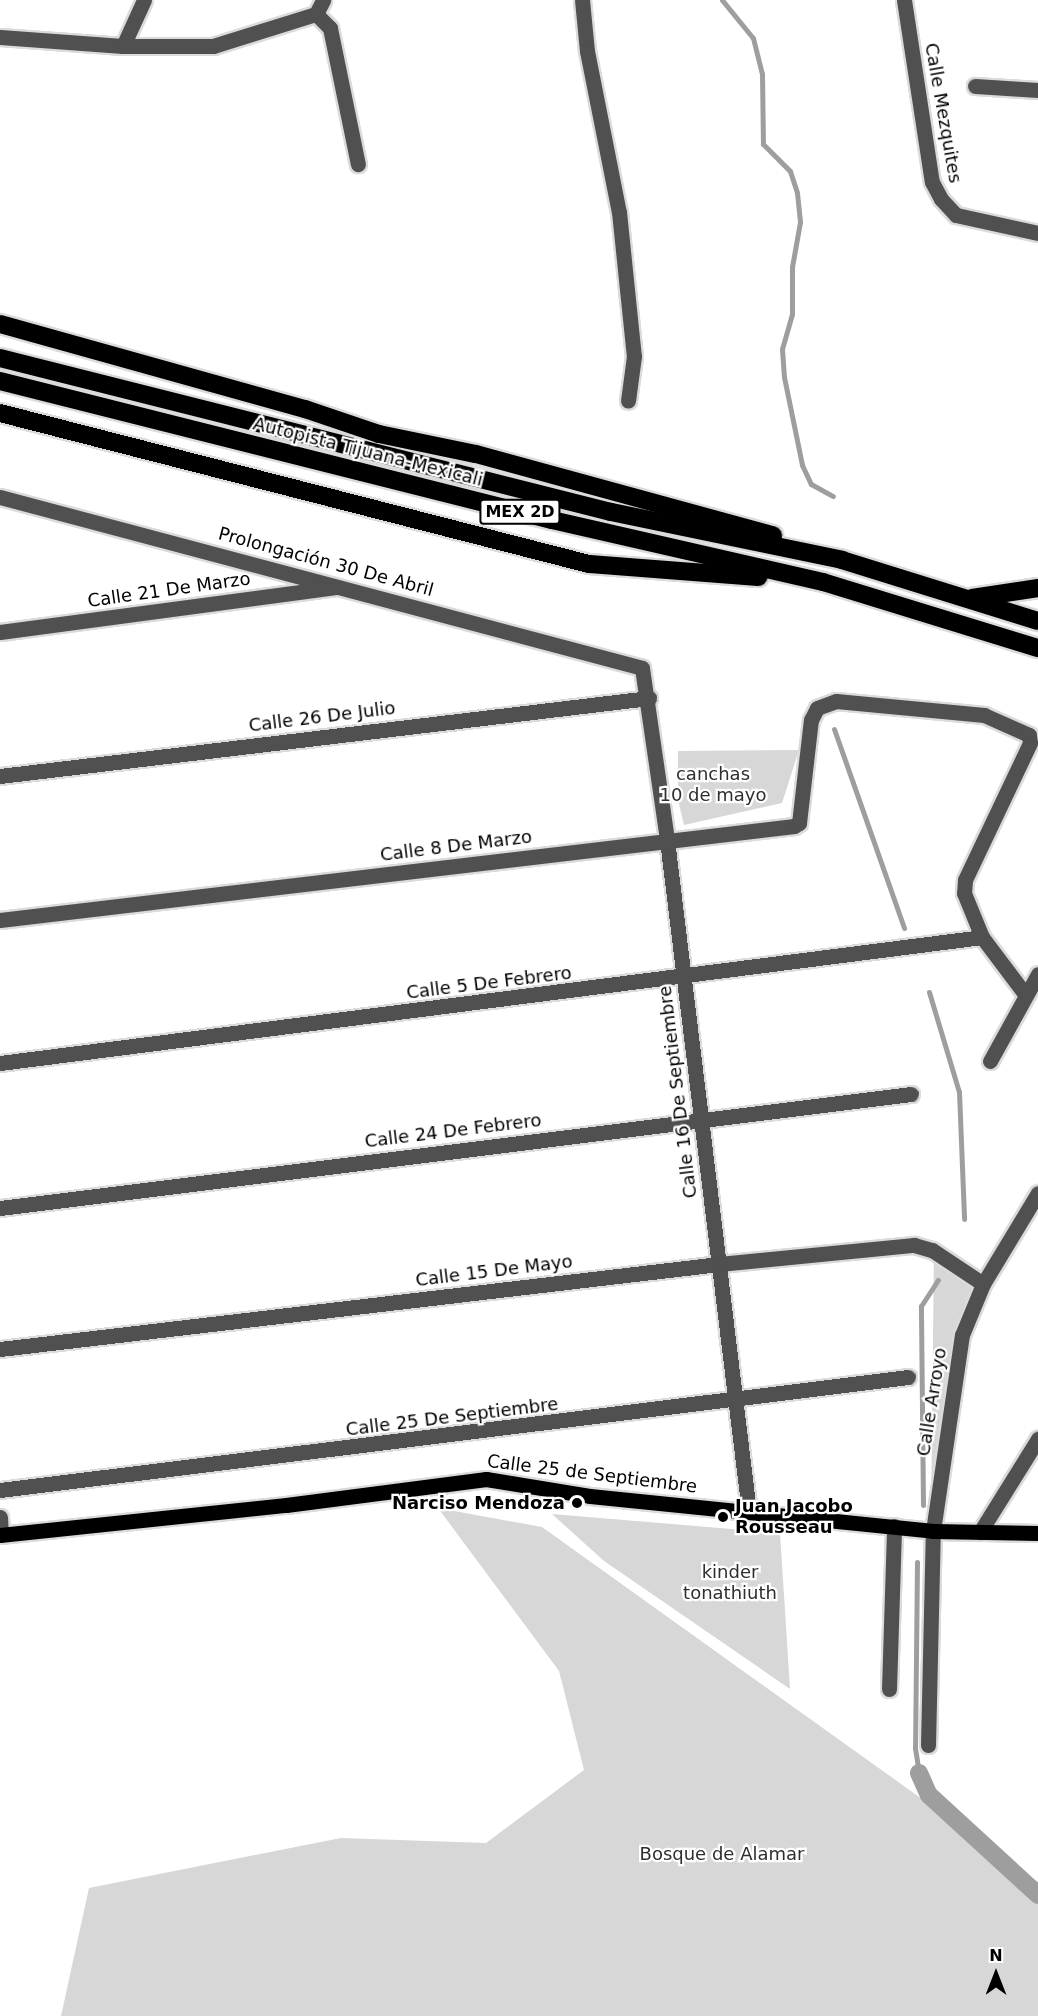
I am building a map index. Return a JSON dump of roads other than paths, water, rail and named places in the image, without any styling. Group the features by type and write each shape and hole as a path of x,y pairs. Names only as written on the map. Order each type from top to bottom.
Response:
{"highway":[{"path":"0,324 305,409 379,434 476,454 732,523 842,560"},
{"name":"Autopista Tijuana-Mexicali","path":"0,358 611,512 842,560 960,599 1038,621"},
{"name":"Autopista Tijuana-Mexicali","path":"0,381 552,520 823,582 1038,648"},
{"path":"0,413 589,564 823,582"},
{"path":"960,599 1008,596 1038,588"}],"main road":[{"name":"Calle 25 de Septiembre","path":"1,1535 286,1505 469,1479 521,1482 590,1496 933,1531 1038,1533"}],"street":[{"path":"123,46 144,0"},
{"path":"0,37 123,46 213,46 316,14 323,0"},
{"path":"582,0 587,51 619,212 634,356 628,401"},
{"name":"Calle Mezquites","path":"904,0 932,182 941,199 956,215 1038,233"},
{"path":"316,14 330,28 358,164"},
{"path":"975,86 1038,90"},
{"name":"Prolongación 30 De Abril","path":"4,499 343,586 642,668"},
{"name":"Calle 21 De Marzo","path":"0,632 343,586"},
{"name":"Calle 16 De Septiembre","path":"642,668 649,698 749,1512"},
{"name":"Calle 26 De Julio","path":"0,776 649,698"},
{"name":"Calle 8 De Marzo","path":"0,920 799,823 811,720 817,708 836,701 984,715 1024,730 1029,735 1030,742 965,880 964,893 982,937"},
{"path":"982,937 1025,994"},
{"name":"Calle 5 De Febrero","path":"0,1063 684,978 982,937"},
{"path":"990,1061 1038,974"},
{"name":"Calle 24 De Febrero","path":"0,1208 911,1094"},
{"name":"Calle Arroyo","path":"928,1745 933,1531 962,1335 983,1284 1038,1193"},
{"name":"Calle 15 De Mayo","path":"0,1349 719,1264 914,1245 932,1250 983,1284"},
{"name":"Calle 25 De Septiembre","path":"0,1490 735,1401 908,1377"},
{"path":"980,1532 1038,1439"},
{"path":"0,1517 1,1535"},
{"path":"889,1689 894,1527"}],"waterway":[{"path":"722,0 753,38 762,74 763,144 790,171 797,193 800,222 792,267 792,314 782,349 784,377 802,465 811,484 833,496"},
{"path":"834,729 904,928"},
{"path":"929,992 959,1092 964,1219"},
{"path":"923,1505 921,1306 938,1280"},
{"path":"917,1562 915,1748 919,1773"},
{"path":"919,1773 929,1795 1038,1895"}],"place":[{"name":"Narciso Mendoza","path":"577,1503"},
{"name":"Juan Jacobo Rousseau","path":"723,1517"}],"park label":[{"name":"canchas 10 de mayo","path":"713,785"},
{"name":"kinder tonathiuth","path":"730,1583"},
{"name":"Bosque de Alamar","path":"722,1854"}]}
